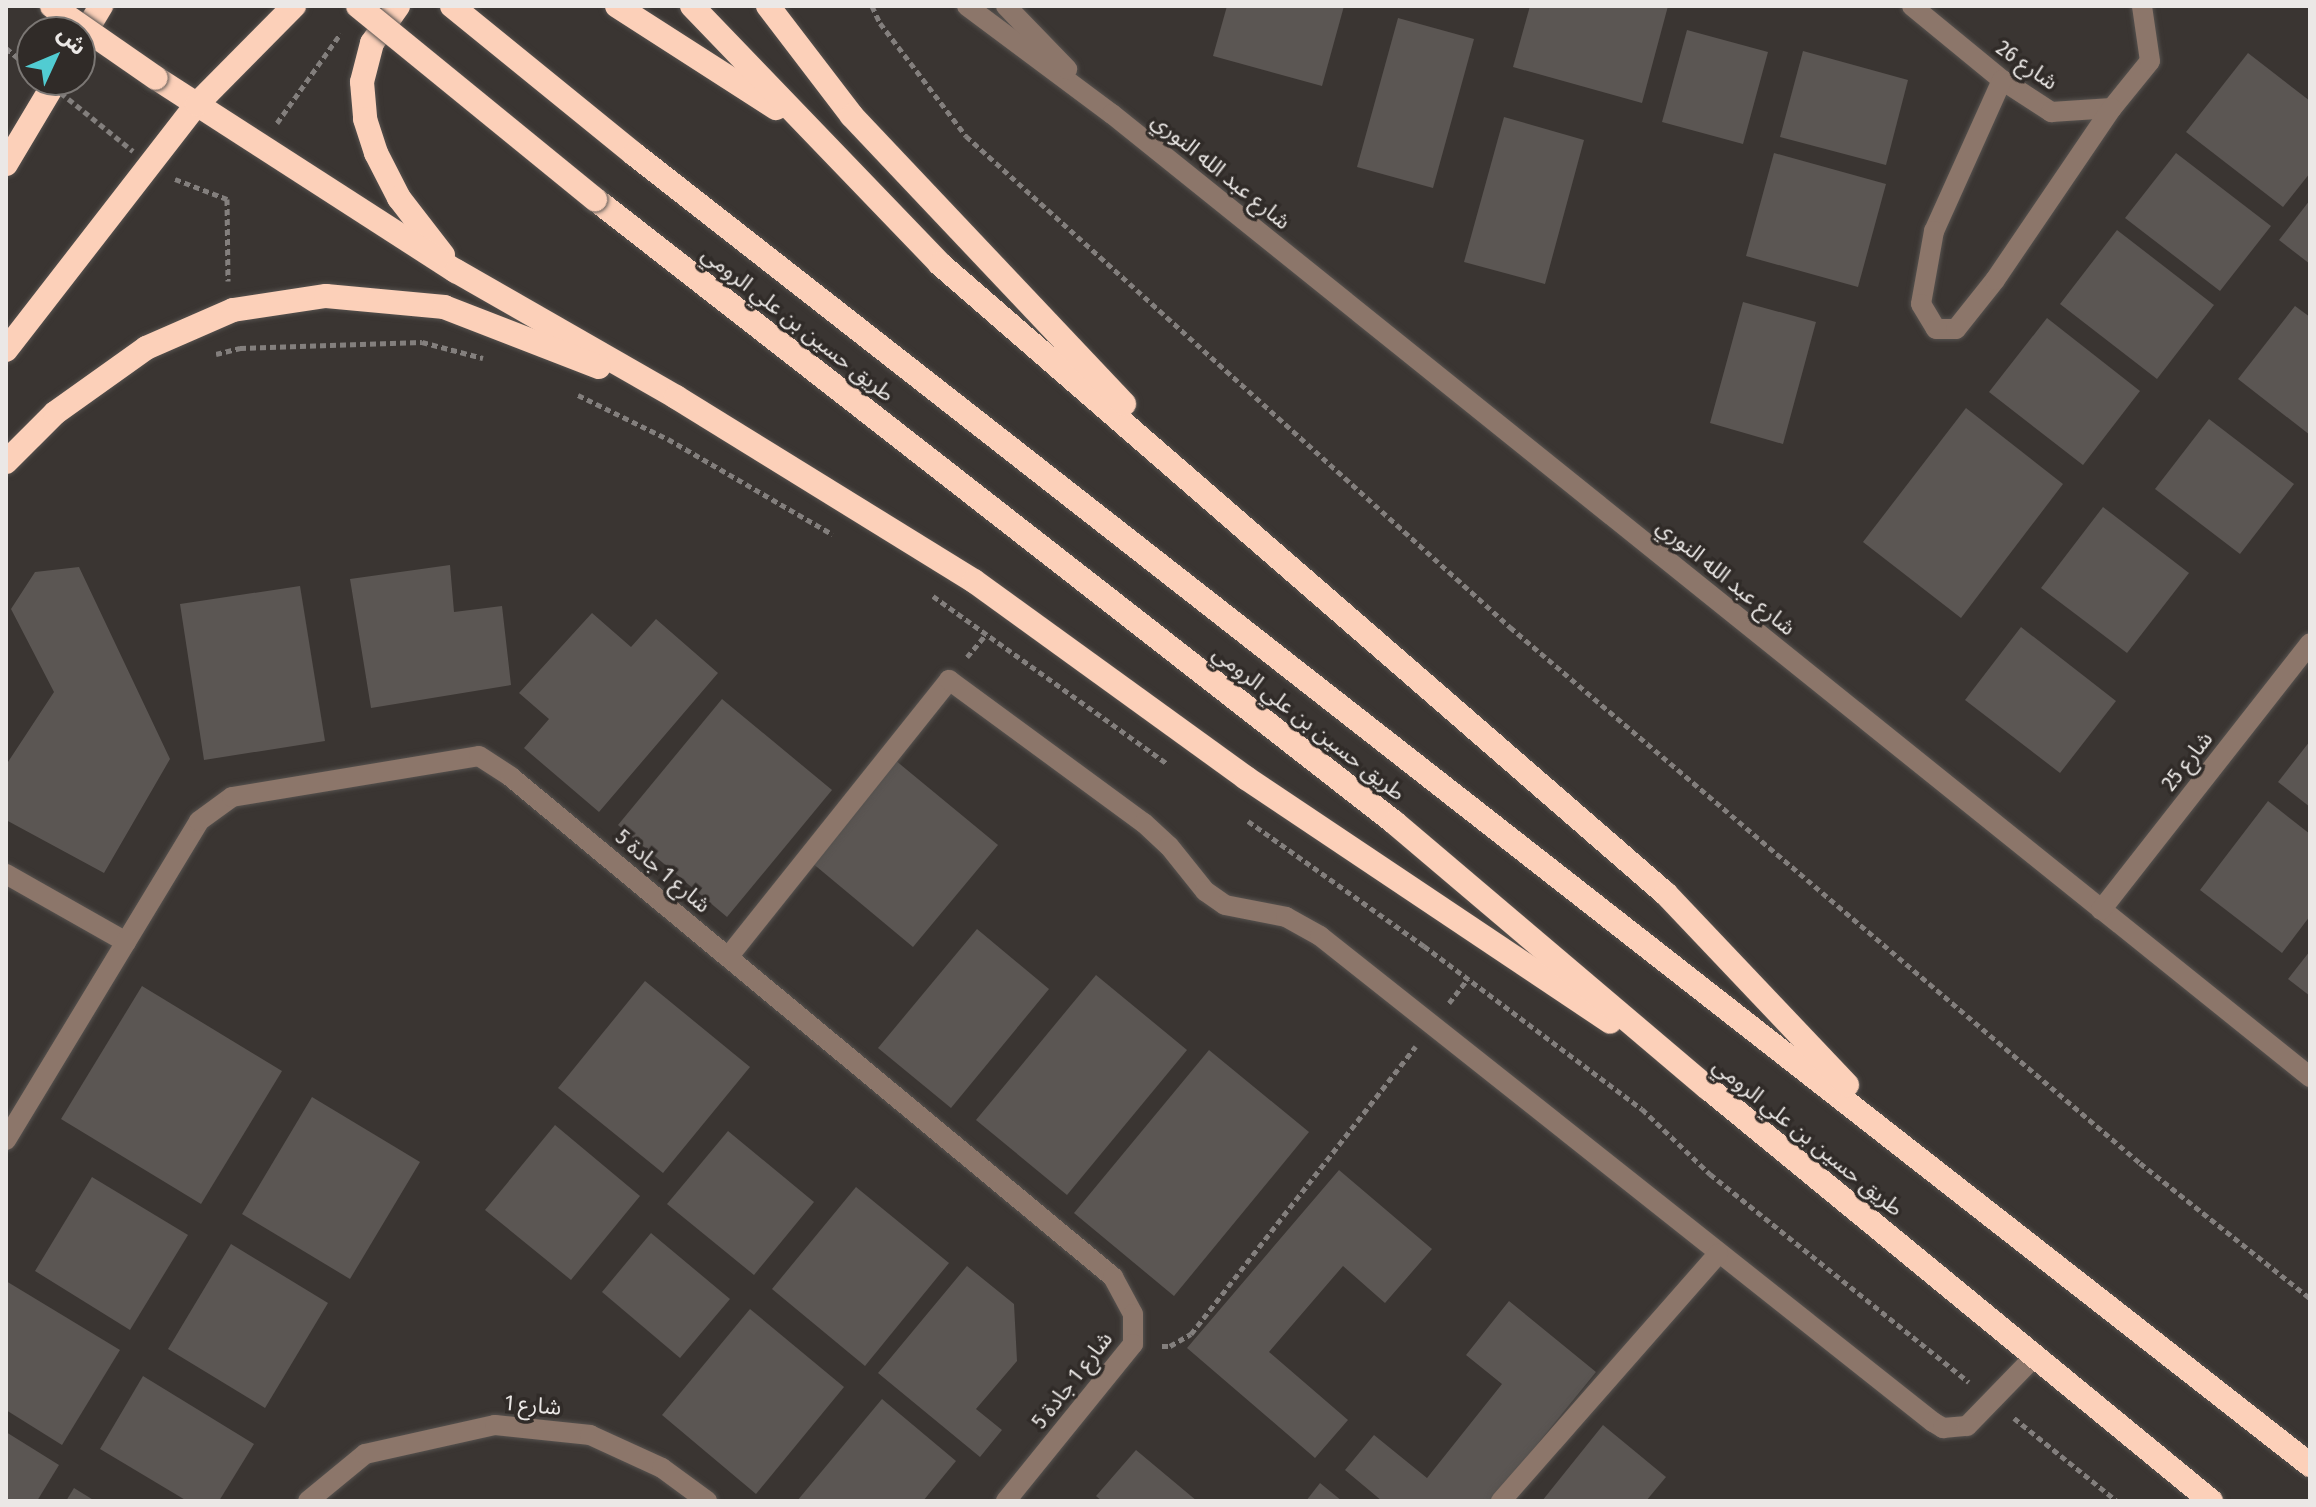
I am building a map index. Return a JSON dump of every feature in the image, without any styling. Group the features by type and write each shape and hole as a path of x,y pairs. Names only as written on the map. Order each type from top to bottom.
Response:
{"highway":[{"path":"52,6 156,78 456,271 676,397 974,581 1246,778 1708,1088"},
{"path":"6,350 197,104 294,6"},
{"name":"طريق حسين بن علي الرومي","path":"358,6 595,199 1395,823 1708,1088 2211,1501"},
{"path":"398,6 372,43 362,82 365,119 376,153 399,198 456,271"},
{"name":"طريق حسين بن علي الرومي","path":"452,6 634,154 2310,1465"},
{"path":"617,6 808,129"},
{"path":"692,6 940,264 1666,894 1900,1142"},
{"path":"768,6 852,116 1213,498"},
{"path":"6,164 46,96"},
{"path":"6,462 55,413 146,348 233,310 326,296 444,307 676,397"}],"street":[{"name":"شارع عبد الله النوري","path":"967,6 1112,114 2310,1077"},
{"name":"شارع عبد الله النوري","path":"1006,6 1112,114"},
{"name":"شارع 26","path":"1912,6 2002,80 2051,112 2112,108"},
{"path":"2002,80 1934,231 1921,304 1936,329 1956,329 1995,280 2112,108 2150,61 2142,6"},
{"name":"شارع 25","path":"2101,910 2310,643"},
{"path":"729,956 949,680 1144,823 1169,846 1205,891 1225,905 1286,917 1304,925 1718,1254 1943,1428 1955,1430 1976,1419 2035,1356"},
{"name":"شارع 1 جادة 5","path":"6,1140 199,821 232,797 479,756 511,777 729,956 1113,1277 1133,1314 1133,1344 1006,1501"},
{"path":"6,874 126,942"},
{"path":"1501,1501 1718,1254"},
{"name":"شارع 1","path":"308,1501 365,1454 495,1425 590,1435 662,1468 707,1501"}],"path":[{"path":"872,6 880,23 966,136 1498,617 2128,1153 2310,1298"},
{"path":"276,125 343,30"},
{"path":"65,96 133,151"},
{"path":"173,178 227,199 228,282 240,348"},
{"path":"1133,1344 1170,1346 1191,1334 1468,979"}],"building":[{"path":"1227,6 1344,6 1322,86 1213,56"},
{"path":"1530,6 1668,6 1642,103 1513,67"},
{"path":"1398,18 1474,39 1433,188 1357,167"},
{"path":"1687,30 1768,52 1743,144 1662,122"},
{"path":"1803,51 1908,80 1886,165 1780,137"},
{"path":"2248,53 2310,101 2310,173 2283,207 2186,132"},
{"path":"1504,117 1584,140 1545,284 1464,262"},
{"path":"1774,153 1886,184 1858,287 1746,256"},
{"path":"2176,153 2271,226 2220,291 2125,218"},
{"path":"2310,200 2310,264 2279,240"},
{"path":"2117,230 2214,305 2157,379 2060,304"},
{"path":"1743,302 1816,322 1783,444 1710,423"},
{"path":"2295,306 2310,317 2310,435 2238,379"},
{"path":"2047,318 2140,391 2083,465 1989,392"},
{"path":"1966,408 2063,484 1961,618 1863,542"},
{"path":"2209,419 2294,484 2240,554 2155,489"},
{"path":"2103,507 2189,573 2127,653 2041,588"},
{"path":"450,565 454,612 502,606 511,685 371,708 350,579"},
{"path":"79,567 170,759 104,873 6,820 6,765 54,692 11,609 35,572"},
{"path":"300,586 325,741 204,760 180,604"},
{"path":"592,613 631,647 656,619 718,673 599,812 524,748 549,719 519,693"},
{"path":"2021,627 2116,701 2060,773 1965,700"},
{"path":"722,699 832,790 727,917 618,825"},
{"path":"2310,741 2310,807 2278,782"},
{"path":"895,760 998,845 913,947 811,862"},
{"path":"2268,801 2310,834 2310,916 2282,953 2200,890"},
{"path":"977,929 1049,989 951,1108 878,1048"},
{"path":"2310,951 2310,996 2288,979"},
{"path":"1096,975 1187,1050 1067,1195 976,1120"},
{"path":"645,981 750,1067 663,1173 558,1088"},
{"path":"142,986 282,1071 201,1204 61,1119"},
{"path":"1209,1050 1309,1132 1174,1296 1074,1213"},
{"path":"312,1097 420,1162 350,1279 242,1214"},
{"path":"555,1125 640,1196 571,1280 485,1210"},
{"path":"728,1131 814,1202 754,1275 667,1204"},
{"path":"1339,1170 1432,1249 1385,1303 1343,1266 1269,1352 1348,1420 1315,1458 1187,1348"},
{"path":"92,1177 188,1235 130,1330 35,1271"},
{"path":"856,1187 949,1263 865,1366 772,1289"},
{"path":"651,1233 730,1299 680,1358 602,1292"},
{"path":"231,1244 328,1303 265,1408 168,1349"},
{"path":"967,1266 1014,1304 1017,1361 976,1409 1002,1430 980,1457 878,1373"},
{"path":"6,1281 120,1350 62,1445 6,1410"},
{"path":"1509,1301 1596,1372 1491,1501 1382,1501 1345,1470 1374,1435 1427,1478 1502,1384 1466,1355"},
{"path":"750,1309 844,1387 756,1494 662,1415"},
{"path":"143,1376 254,1444 219,1501 187,1501 100,1449"},
{"path":"882,1399 956,1461 923,1501 797,1501"},
{"path":"1603,1425 1666,1477 1646,1501 1542,1501"},
{"path":"6,1432 59,1465 37,1501 6,1501"},
{"path":"1136,1450 1197,1501 1102,1501 1096,1496"},
{"path":"1320,1483 1342,1501 1306,1501"},
{"path":"74,1488 95,1501 66,1501"}]}
